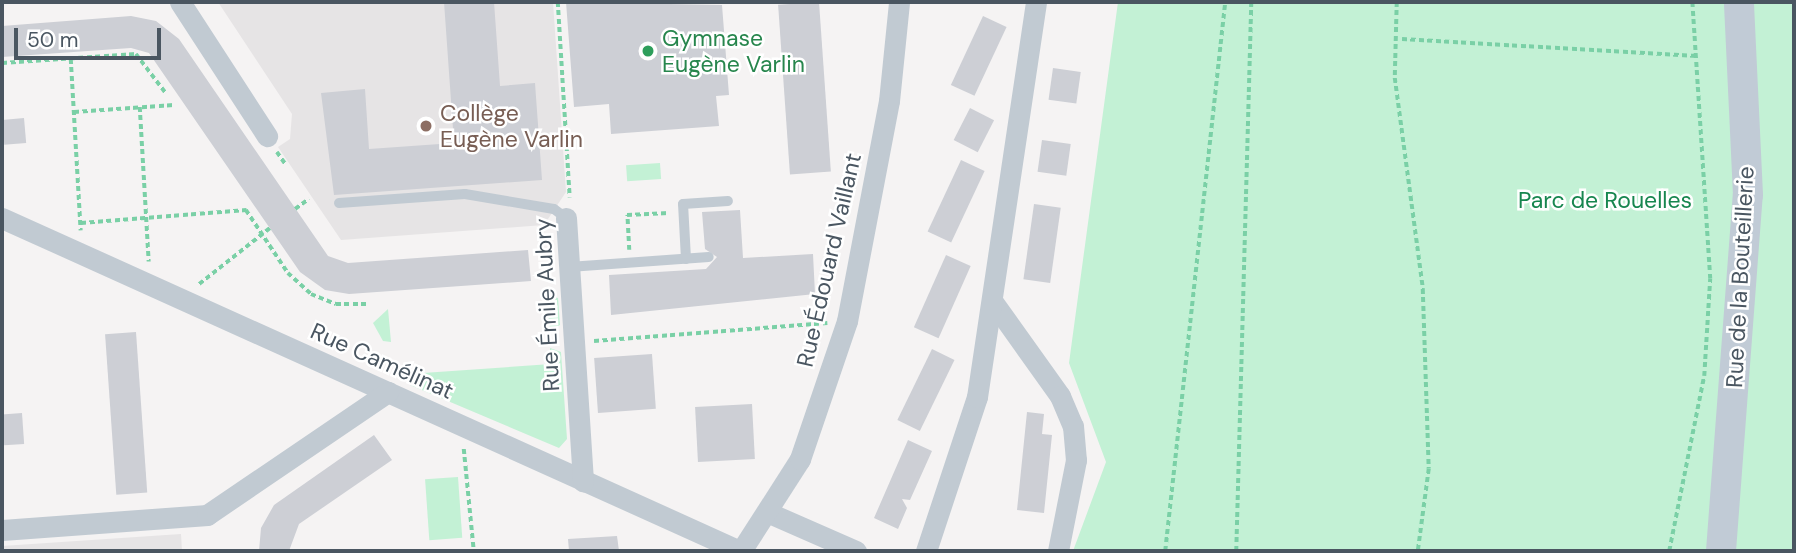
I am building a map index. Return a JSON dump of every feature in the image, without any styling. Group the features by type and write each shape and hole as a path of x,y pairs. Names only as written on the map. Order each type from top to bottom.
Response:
{"street":[{"path":"180,2 272,143"},
{"name":"Rue Édouard Vaillant","path":"740,551 769,513 800,458 847,321 889,101 899,2"},
{"path":"926,551 977,397 1036,2"},
{"name":"Rue de la Bouteillerie","path":"1721,551 1748,195 1739,2"},
{"name":"Rue Camélinat","path":"2,218 740,551"},
{"name":"Rue Émile Aubry","path":"566,218 583,481"},
{"path":"993,302 1060,396 1073,426 1076,460 1058,551"},
{"path":"2,530 206,515 388,392"},
{"path":"769,513 856,551"}],"lane":[{"path":"340,203 465,194 554,209 566,218"},
{"path":"686,259 682,204 728,201"},
{"path":"569,267 709,257"}],"path":[{"name":"Rue Émile Aubry","path":"558,2 572,192 566,218"},
{"path":"1165,551 1226,2"},
{"path":"1236,551 1251,2"},
{"path":"1397,2 1401,39 1395,78 1423,289 1428,441 1418,551"},
{"path":"1669,551 1704,376 1710,279 1692,2"},
{"path":"1401,39 1697,56"},
{"path":"2,63 136,54 165,92"},
{"path":"71,58 82,254"},
{"path":"74,112 174,105"},
{"path":"139,107 150,285"},
{"path":"272,143 286,165"},
{"path":"295,209 309,198"},
{"path":"80,223 246,210 311,294 336,304 366,303"},
{"path":"630,262 627,215 683,212"},
{"path":"181,298 270,228"},
{"path":"573,342 847,321"},
{"path":"462,426 474,551"}],"shaded area":[{"name":"Collège Eugène Varlin","path":"218,2 553,2 566,192 544,225 341,240 278,147 290,139 292,114"},
{"path":"181,534 182,551 2,551 2,546"}],"green space":[{"name":"Parc de Rouelles","path":"1118,2 1794,2 1794,551 1073,551 1106,462 1069,363"},
{"path":"660,163 661,179 627,181 626,165"},
{"path":"546,295 558,298 560,325 550,330"},
{"path":"388,309 391,342 383,341 373,323"},
{"path":"550,348 561,352 567,439 559,448 410,385 423,373 551,364"},
{"path":"458,477 462,538 429,540 425,479"}],"building":[{"path":"444,2 494,2 500,86 535,83 542,180 334,195 321,93 365,89 369,149 454,143"},
{"name":"Gymnase Eugène Varlin","path":"566,2 722,5 729,95 716,96 719,126 611,134 609,104 574,107"},
{"path":"819,2 831,172 790,174 778,5"},
{"path":"131,16 156,21 179,39 328,256 348,263 528,250 531,281 349,294 325,290 300,272 149,53 131,48 2,57 2,26"},
{"path":"983,16 1007,27 974,96 951,85"},
{"path":"1053,68 1081,72 1076,104 1049,100"},
{"path":"970,108 994,120 978,152 954,140"},
{"path":"24,118 26,143 4,145 2,120"},
{"path":"1042,140 1071,144 1066,176 1038,172"},
{"path":"961,160 985,171 951,243 928,232"},
{"path":"1034,204 1061,208 1050,283 1023,279"},
{"path":"740,210 743,258 813,254 815,294 611,315 609,275 706,269 717,257 705,249 702,212"},
{"path":"946,255 971,266 939,338 914,327"},
{"path":"136,332 147,493 116,495 105,334"},
{"path":"932,349 954,360 920,431 897,420"},
{"path":"652,354 656,409 598,413 594,358"},
{"path":"752,404 755,459 698,462 695,407"},
{"path":"1027,412 1044,414 1042,434 1052,435 1044,513 1017,510"},
{"path":"22,413 24,444 4,445 2,414"},
{"path":"374,435 392,460 299,524 289,551 259,551 261,528 274,505"},
{"path":"908,440 932,451 910,500 902,499 907,508 898,529 874,518"},
{"path":"617,536 619,551 569,551 568,539"}],"place":[{"name":"Gymnase Eugène Varlin","path":"648,51"},
{"name":"Collège Eugène Varlin","path":"426,126"}]}
